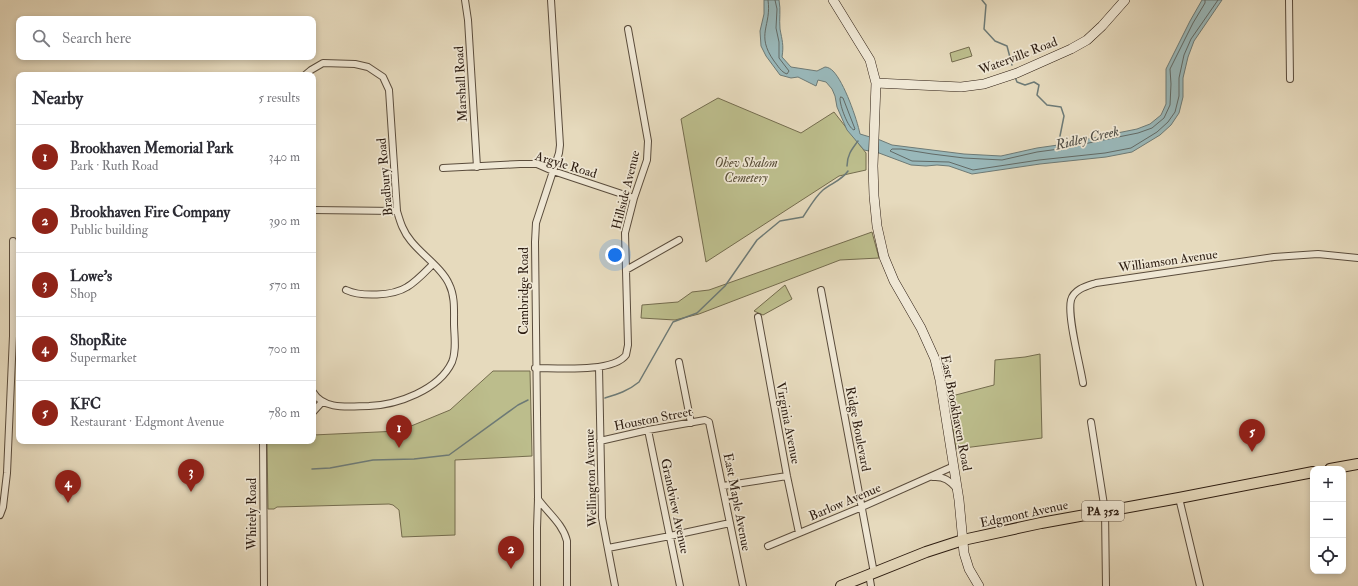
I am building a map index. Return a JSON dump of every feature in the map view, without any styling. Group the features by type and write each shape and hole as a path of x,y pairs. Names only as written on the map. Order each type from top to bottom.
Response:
{"main road":[{"path":"1346,466 1358,464"},
{"name":"Edgmont Avenue","path":"841,586 926,552 963,540 1015,528 1310,473"}],"street":[{"name":"Marshall Road","path":"465,0 468,20 477,166"},
{"name":"Cambridge Road","path":"537,586 538,499 535,368 535,242 536,223 559,153 560,135 551,0"},
{"name":"East Brookhaven Road","path":"833,0 870,60 876,82 873,154 874,196 877,226 884,257 894,281 921,328 935,360 940,380 954,466 967,563 979,586"},
{"name":"Waterville Road","path":"876,82 961,87 984,84 1017,73 1073,48 1087,40 1102,26 1125,0"},
{"path":"1289,0 1290,79"},
{"name":"Hillside Avenue","path":"599,367 611,365 625,358 628,351 625,233 634,198 648,160 649,149 628,28"},
{"name":"Bradbury Road","path":"309,72 323,63 355,64 368,67 383,77 389,90 397,211 402,227 410,240 447,279 454,298 455,351 452,362 444,373 425,390 380,406 333,406 322,402"},
{"name":"Argyle Road","path":"443,168 537,164 553,171 634,198"},
{"path":"316,210 397,211"},
{"path":"626,270 679,240"},
{"path":"0,515 3,508 7,465 13,336 13,241"},
{"name":"Williamson Avenue","path":"1083,383 1071,316 1071,299 1081,288 1096,283 1274,257 1318,254 1358,258"},
{"path":"346,290 353,293 366,294 398,291 411,284 433,264"},
{"name":"Ridge Boulevard","path":"821,290 862,507 872,574 871,586"},
{"name":"Virginia Avenue","path":"758,316 787,476 799,533"},
{"path":"679,362 691,422"},
{"path":"535,368 599,367"},
{"name":"Wellington Avenue","path":"599,367 601,512 615,586"},
{"path":"316,397 322,402 316,409"},
{"name":"Houston Street","path":"600,441 691,422 705,420 709,422"},
{"name":"East Maple Avenue","path":"709,422 743,586"},
{"path":"1092,422 1105,511 1106,586"},
{"name":"Grandview Avenue","path":"648,430 680,586"},
{"name":"Whitely Road","path":"263,444 264,586"},
{"name":"Barlow Avenue","path":"768,546 932,477 954,466"},
{"path":"723,486 787,476"},
{"path":"932,477 938,476 946,479 957,490"},
{"path":"1179,498 1200,586"},
{"path":"538,499 546,511 560,525 566,536 567,586"},
{"path":"608,548 730,523"}],"green space":[{"path":"969,47 972,56 952,62 950,53"},
{"name":"Ohev Shalom Cemetery","path":"718,98 801,133 834,112 866,153 866,170 839,176 706,262 681,119"},
{"path":"872,232 879,258 840,260 699,314 675,320 641,318 642,305 678,302 692,292 709,290"},
{"path":"785,285 792,299 763,315 754,311"},
{"path":"1040,354 1042,438 956,449 948,397 994,385 995,360"},
{"path":"493,371 530,371 532,456 455,460 455,535 402,537 399,510 393,505 389,504 277,507 274,509 268,509 267,444 316,444 316,435 399,431 450,410"}],"water":[{"path":"764,0 779,0 780,29 783,46 782,57 791,67 817,71 826,67 833,71 846,92 860,134 892,145 964,154 1001,156 1137,129 1150,124 1161,115 1166,104 1166,69 1202,0 1222,0 1194,41 1183,78 1183,97 1179,113 1171,125 1160,135 1132,152 1106,157 1040,164 972,174 949,166 911,165 879,153 864,150 847,130 837,107 832,89 826,82 818,80 816,86 798,77 791,78 780,75 766,56 761,46 760,31 764,14"}],"waterway":[{"path":"982,0 986,5 984,29 995,41 1007,46 1012,65"},
{"name":"Ridley Creek","path":"1015,77 1017,82 1025,85 1034,82 1039,85 1037,95 1047,105 1061,107 1064,116 1060,136 1065,145"},
{"path":"847,166 849,155 858,141"},
{"path":"605,398 619,394 639,382 673,322 697,313 725,286 757,240 780,221 803,217 820,193 843,177 848,171"},
{"path":"312,469 330,468 373,460 414,459 449,455 518,405 528,400"}],"place":[{"name":"Brookhaven Memorial Park","path":"399,448"},
{"name":"KFC","path":"1252,452"},
{"name":"Lowe's","path":"191,492"},
{"name":"ShopRite","path":"68,503"},
{"name":"Brookhaven Fire Company","path":"511,569"}]}
